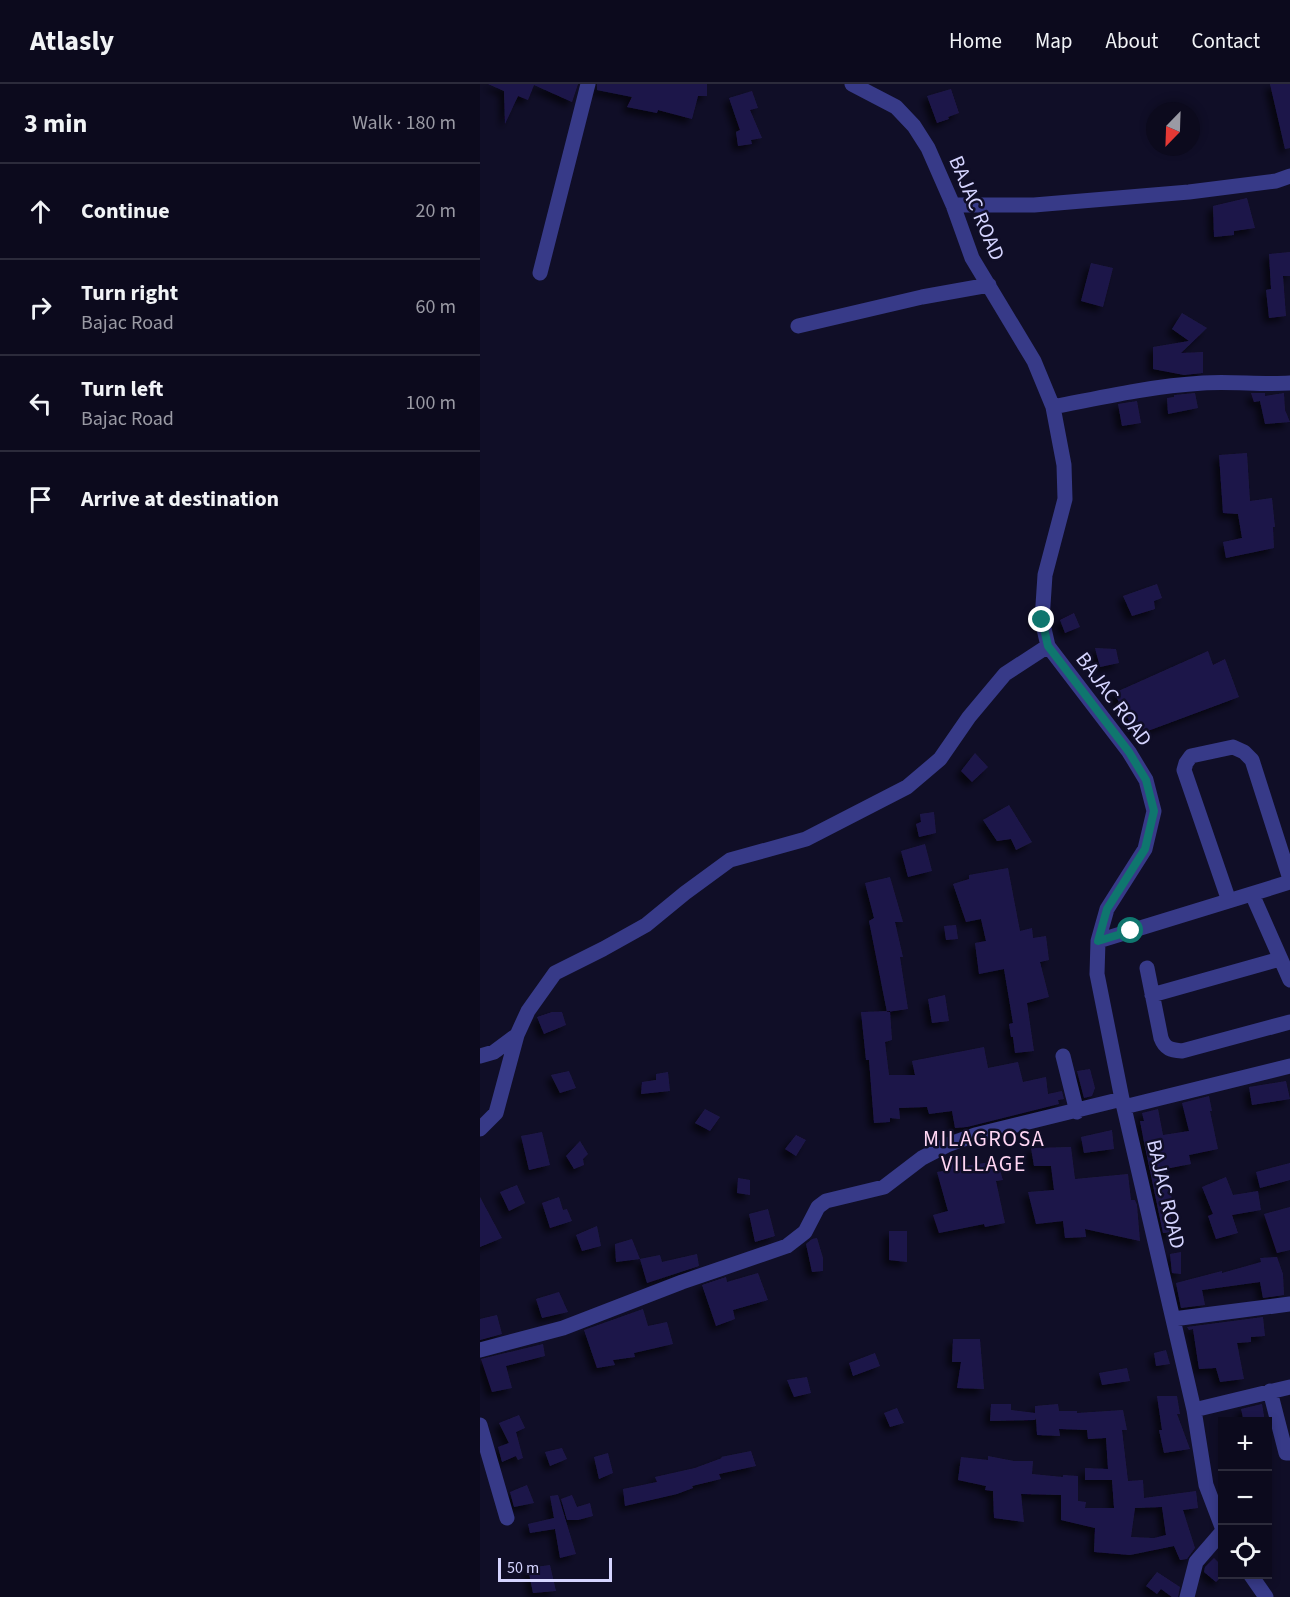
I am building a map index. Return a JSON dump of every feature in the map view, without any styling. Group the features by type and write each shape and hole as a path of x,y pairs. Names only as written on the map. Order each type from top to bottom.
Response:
{"street":[{"path":"540,273 588,84"},
{"name":"BAJAC ROAD","path":"852,84 864,88 896,107 914,126 928,148 953,205 972,258 1034,361 1053,407 1064,465 1065,499 1045,575 1042,620 1048,646 1129,752 1146,780 1154,811 1145,849 1107,909 1098,941 1097,974 1123,1103 1194,1410 1206,1485 1221,1525"},
{"path":"953,205 1034,205 1189,192 1276,182 1290,176"},
{"path":"798,326 922,297 989,285"},
{"path":"1053,407 1154,387 1206,382 1290,383"},
{"path":"480,1129 496,1113 517,1035 528,1011 555,972 646,925 730,860 806,839 907,787 940,759 969,717 1005,674 1048,646"},
{"path":"1098,941 1252,894 1290,880 1252,760 1244,752 1233,747 1191,756 1184,770 1229,901"},
{"path":"1252,894 1290,980"},
{"path":"1152,995 1280,959"},
{"path":"1147,968 1161,1038 1164,1046 1171,1050 1182,1051 1290,1022"},
{"path":"480,1056 494,1052 517,1035"},
{"path":"1063,1056 1077,1112"},
{"path":"480,1350 563,1328 682,1282 787,1246 805,1232 818,1207 826,1201 884,1187 922,1158 947,1144 975,1135 1290,1066"},
{"path":"1173,1319 1290,1304"},
{"path":"1194,1410 1290,1387"},
{"path":"1270,1391 1286,1453 1290,1453"},
{"path":"480,1425 507,1518"},
{"path":"1188,1597 1196,1562 1218,1537"},
{"path":"1253,1579 1266,1597"}],"building":[{"path":"488,84 578,84 572,102 534,85 528,100 518,96 505,124 504,91"},
{"path":"597,84 707,84 707,96 698,96 692,119 658,110 657,113 627,107 632,97 597,90"},
{"path":"1270,84 1290,84 1290,148 1285,149"},
{"path":"951,89 959,113 937,123 927,96"},
{"path":"752,91 758,108 750,110 762,138 751,140 752,144 738,146 736,132 740,130 729,98"},
{"path":"1247,198 1255,228 1234,231 1234,235 1214,237 1213,206"},
{"path":"1290,252 1290,276 1283,276 1286,316 1269,318 1266,290 1271,289 1269,254"},
{"path":"1091,263 1113,268 1103,307 1081,301"},
{"path":"1182,313 1207,328 1181,353 1203,352 1203,373 1184,375 1153,369 1153,347 1189,341 1172,329"},
{"path":"1195,393 1198,408 1168,414 1167,398"},
{"path":"1251,393 1265,393 1265,396 1284,393 1285,410 1290,422 1265,424 1260,401 1254,402"},
{"path":"1137,401 1141,423 1122,426 1118,404"},
{"path":"1247,453 1250,501 1272,498 1275,527 1273,527 1274,548 1226,558 1223,542 1242,538 1238,514 1223,513 1219,455"},
{"path":"1157,584 1162,598 1154,601 1155,609 1132,616 1123,596"},
{"path":"1074,613 1080,627 1065,633 1060,620"},
{"path":"1095,648 1116,649 1119,663 1100,667"},
{"path":"1208,651 1213,665 1225,659 1239,697 1137,735 1114,693"},
{"path":"975,753 988,767 972,782 961,771"},
{"path":"1009,805 1032,842 1016,850 1011,839 997,841 983,820"},
{"path":"934,812 936,833 919,837 916,824 921,822 920,814"},
{"path":"925,844 932,871 908,877 901,851"},
{"path":"1008,868 1020,931 1032,928 1033,938 1046,936 1049,960 1040,962 1049,997 1027,1003 1034,1051 1015,1053 1009,1024 1013,1023 1004,969 979,974 975,943 986,941 981,919 966,922 953,884 969,879 969,875"},
{"path":"890,877 903,922 895,922 903,957 900,957 908,1009 887,1012 869,921 874,918 865,883"},
{"path":"956,925 958,939 946,940 944,926"},
{"path":"945,995 949,1021 932,1023 928,999"},
{"path":"890,1011 892,1040 885,1042 889,1075 915,1075 912,1061 984,1047 988,1068 1018,1062 1023,1082 1046,1077 1048,1094 1062,1091 1064,1099 1058,1100 1059,1104 967,1127 955,1128 952,1111 929,1114 927,1107 899,1108 900,1119 890,1118 890,1122 874,1123 869,1060 866,1060 861,1012"},
{"path":"552,1012 562,1012 566,1025 544,1034 537,1017"},
{"path":"1090,1069 1095,1088 1092,1096 1084,1098 1077,1071"},
{"path":"569,1071 576,1088 560,1093 551,1075"},
{"path":"668,1072 670,1091 641,1094 642,1082 656,1080 656,1074"},
{"path":"1286,1081 1290,1099 1252,1105 1249,1087"},
{"path":"1209,1096 1218,1149 1189,1155 1191,1164 1165,1169 1173,1204 1168,1205 1174,1232 1163,1233 1140,1121 1144,1121 1142,1113 1158,1109 1163,1135 1189,1131 1182,1103"},
{"path":"705,1109 720,1117 710,1131 695,1123"},
{"path":"1112,1130 1114,1149 1084,1153 1081,1137"},
{"path":"542,1132 550,1165 529,1170 521,1136"},
{"path":"796,1135 806,1140 796,1156 785,1149"},
{"path":"580,1141 588,1154 583,1159 584,1165 574,1169 566,1156"},
{"path":"1071,1147 1075,1179 1128,1174 1131,1200 1135,1200 1137,1205 1140,1241 1085,1229 1086,1237 1065,1238 1063,1221 1036,1224 1028,1192 1054,1190 1051,1166 1034,1166 1031,1148"},
{"path":"962,1156 965,1166 997,1161 1003,1180 996,1181 1005,1223 985,1227 984,1224 939,1233 933,1215 948,1211 937,1172 949,1170 946,1161"},
{"path":"1290,1163 1290,1180 1260,1188 1256,1172"},
{"path":"1226,1177 1233,1195 1258,1191 1261,1210 1232,1215 1238,1233 1216,1239 1208,1216 1213,1214 1202,1187"},
{"path":"738,1178 750,1180 750,1195 737,1193"},
{"path":"517,1185 525,1203 509,1211 500,1192"},
{"path":"480,1197 502,1238 480,1247"},
{"path":"559,1197 563,1210 567,1209 572,1221 550,1228 542,1203"},
{"path":"1290,1207 1290,1250 1277,1253 1264,1214"},
{"path":"768,1209 775,1236 755,1242 749,1214"},
{"path":"597,1226 601,1246 582,1251 576,1235"},
{"path":"889,1231 907,1231 907,1262 889,1260"},
{"path":"817,1238 823,1258 823,1271 812,1272 806,1244"},
{"path":"632,1239 640,1259 616,1262 615,1244"},
{"path":"1181,1252 1181,1274 1172,1273 1170,1254"},
{"path":"697,1254 699,1266 647,1283 640,1259 660,1255 662,1262"},
{"path":"1277,1257 1283,1274 1284,1295 1263,1298 1260,1282 1202,1290 1205,1305 1181,1308 1176,1283 1261,1262 1260,1258"},
{"path":"758,1273 768,1300 733,1310 735,1319 716,1326 702,1285 726,1277 727,1282"},
{"path":"559,1292 568,1312 542,1318 536,1299"},
{"path":"643,1309 648,1326 667,1322 673,1344 634,1353 635,1357 613,1360 615,1365 597,1368 584,1330"},
{"path":"497,1315 502,1334 480,1340 480,1319"},
{"path":"1263,1317 1265,1336 1251,1337 1251,1342 1237,1343 1244,1379 1220,1382 1216,1368 1199,1369 1193,1329 1189,1330 1187,1327"},
{"path":"953,1339 980,1339 984,1389 957,1388 961,1362 952,1362"},
{"path":"543,1344 545,1356 506,1366 512,1388 492,1392 481,1359"},
{"path":"1166,1350 1170,1364 1156,1366 1154,1353"},
{"path":"875,1353 880,1366 853,1376 849,1363"},
{"path":"1127,1368 1130,1381 1102,1385 1099,1373"},
{"path":"807,1377 811,1393 794,1397 787,1380"},
{"path":"1157,1396 1177,1396 1180,1414 1177,1414 1190,1449 1164,1453 1159,1430 1162,1430"},
{"path":"991,1404 1011,1404 1011,1410 1035,1413 1035,1406 1058,1404 1059,1411 1077,1411 1077,1413 1123,1410 1127,1430 1122,1430 1128,1481 1143,1480 1144,1498 1196,1491 1198,1508 1183,1510 1195,1548 1187,1559 1180,1560 1174,1546 1130,1555 1094,1552 1095,1528 1061,1520 1061,1495 1021,1494 1024,1522 994,1518 993,1491 985,1490 986,1486 958,1480 961,1457 988,1460 988,1456 1014,1461 1033,1461 1032,1474 1078,1476 1078,1501 1086,1502 1085,1508 1114,1508 1112,1480 1085,1480 1085,1468 1108,1469 1106,1438 1088,1439 1087,1430 1059,1429 1060,1436 1037,1435 1036,1418 1035,1420 990,1421","holes":["1162,1507 1166,1535 1154,1538 1131,1537 1135,1508"]},
{"path":"1262,1404 1264,1417 1243,1417 1241,1409"},
{"path":"897,1408 904,1423 890,1427 884,1413"},
{"path":"519,1415 525,1428 516,1432 523,1458 518,1460 516,1456 502,1462 498,1447 509,1443 499,1423"},
{"path":"562,1448 567,1459 550,1466 545,1452"},
{"path":"751,1451 756,1466 719,1474 721,1479 692,1486 693,1488 677,1494 625,1506 623,1489 657,1482 655,1477 695,1468 721,1457"},
{"path":"608,1453 613,1473 599,1479 594,1457"},
{"path":"527,1485 534,1503 514,1507 510,1492"},
{"path":"558,1495 576,1554 560,1558 555,1529 530,1533 528,1524 554,1518 550,1496"},
{"path":"572,1495 577,1507 590,1503 593,1516 567,1520 561,1499"},
{"path":"1214,1558 1218,1562 1219,1579 1216,1582 1204,1572 1205,1567"},
{"path":"550,1565 556,1591 533,1593 528,1568"},
{"path":"1157,1572 1180,1587 1178,1597 1172,1597 1161,1589 1157,1594 1146,1586"}],"district":[{"name":"MILAGROSA VILLAGE","path":"984,1152"}],"route":[{"path":"1042,620 1048,646 1129,752 1146,780 1154,811 1145,849 1107,909 1098,941 1131,931"}]}
